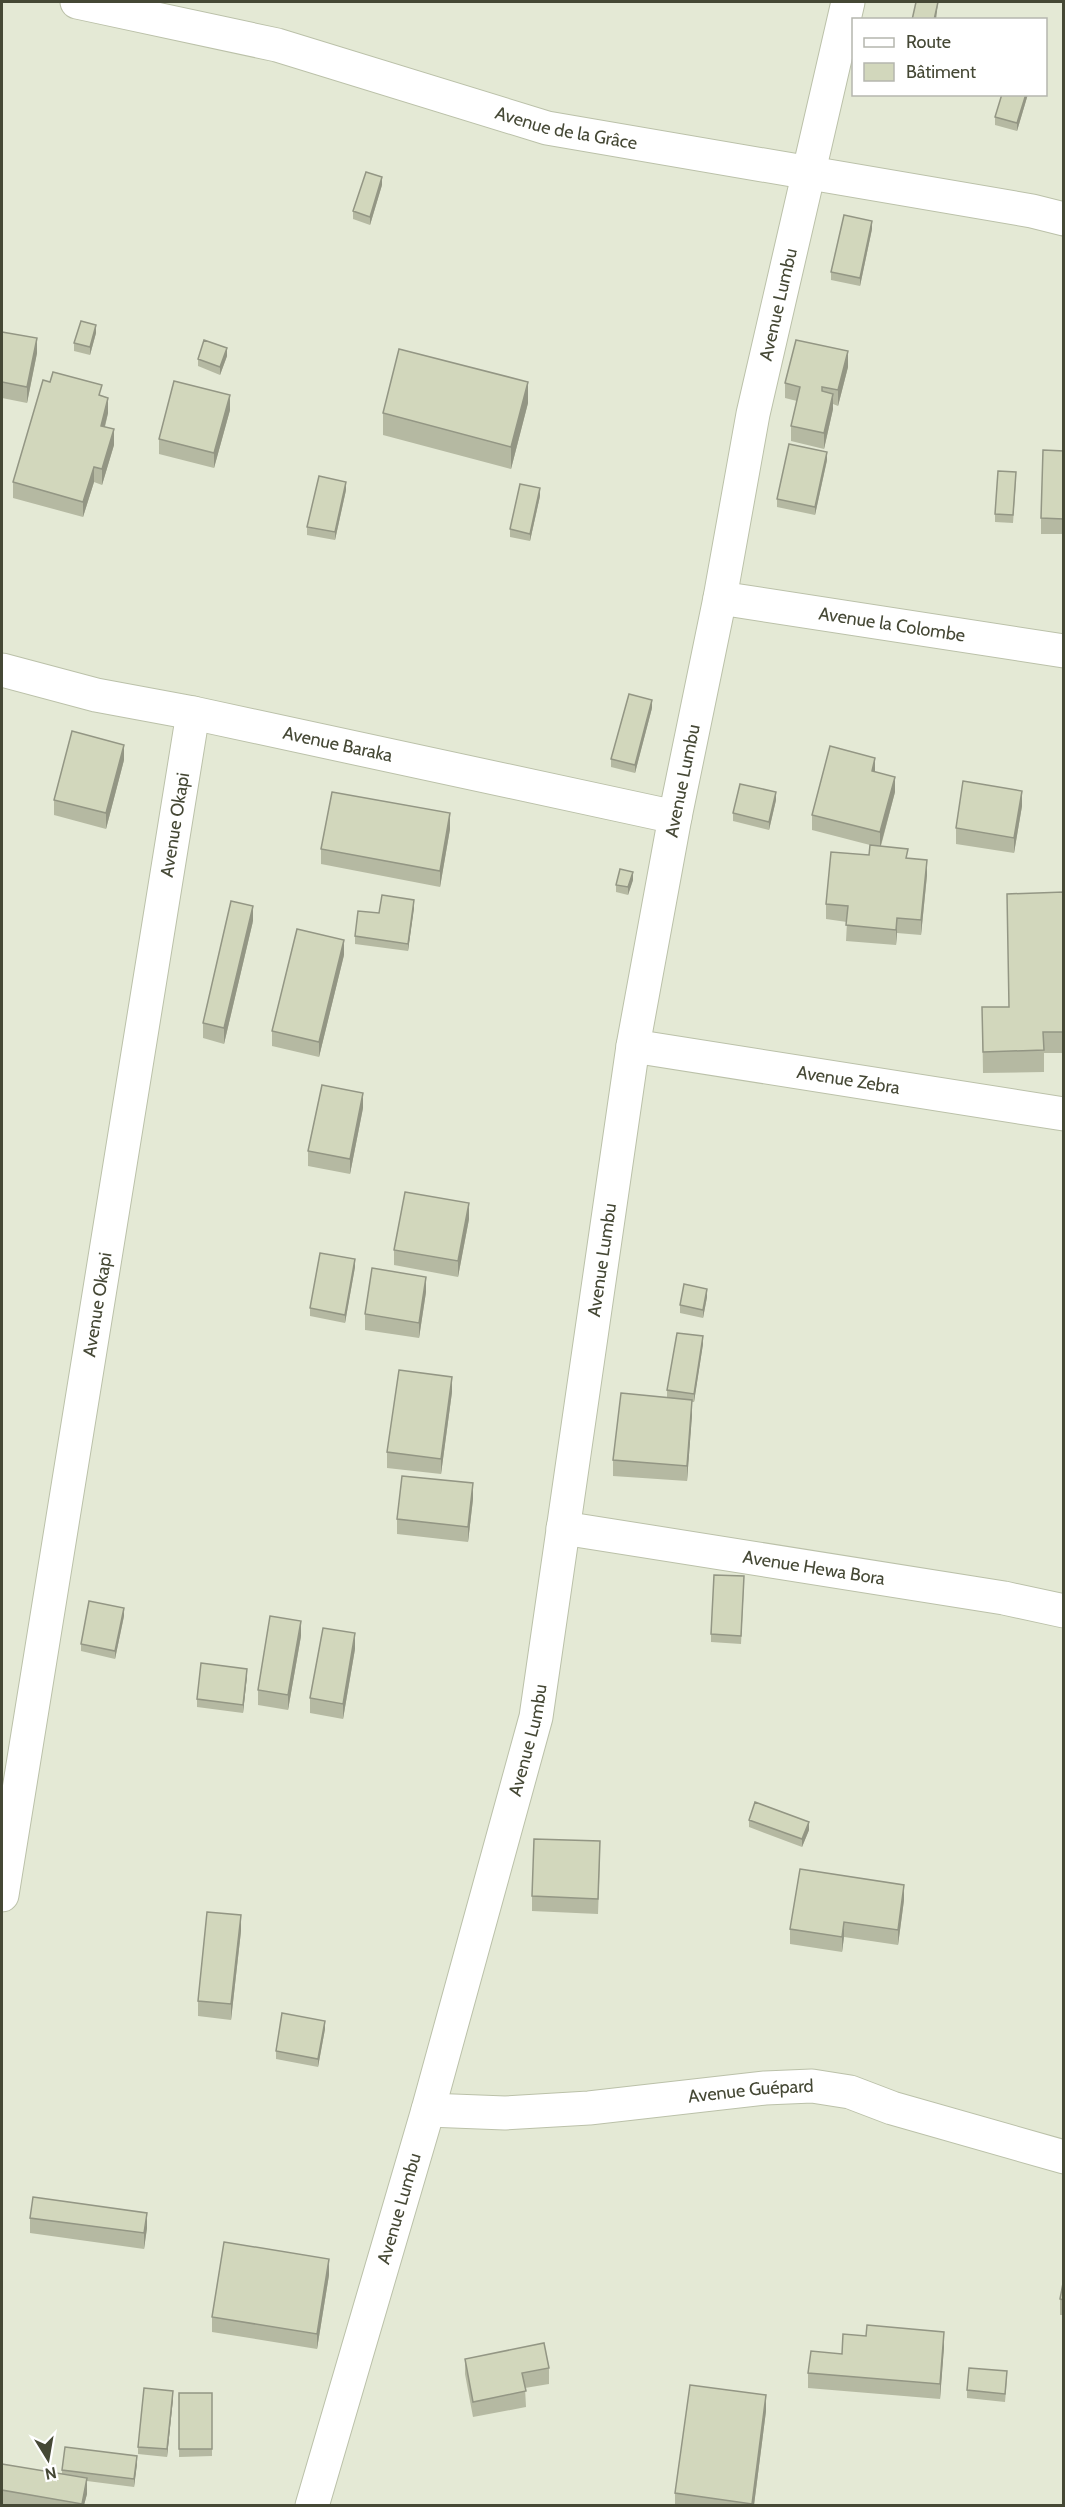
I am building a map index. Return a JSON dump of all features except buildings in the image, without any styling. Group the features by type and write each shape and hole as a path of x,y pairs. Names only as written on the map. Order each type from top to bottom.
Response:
{"street":[{"name":"Avenue de la Grâce","path":"77,2 277,45 547,128 1032,211 1064,219"},
{"name":"Avenue Lumbu","path":"312,2505 428,2110 536,1717 633,1046 675,817 720,598 753,414 848,2"},
{"name":"Avenue la Colombe","path":"720,598 1064,651"},
{"name":"Avenue Baraka","path":"2,670 96,695 193,713 675,817"},
{"name":"Avenue Okapi","path":"2,1895 193,713"},
{"name":"Avenue Zebra","path":"633,1046 1064,1114"},
{"name":"Avenue Hewa Bora","path":"563,1528 867,1575 1064,1611"},
{"name":"Avenue Guépard","path":"428,2110 505,2113 578,2109 765,2088 812,2086 850,2092 892,2109 1064,2157"}],"shaded area":[{"path":"2,2 1063,2 1063,2505 2,2505"}]}
